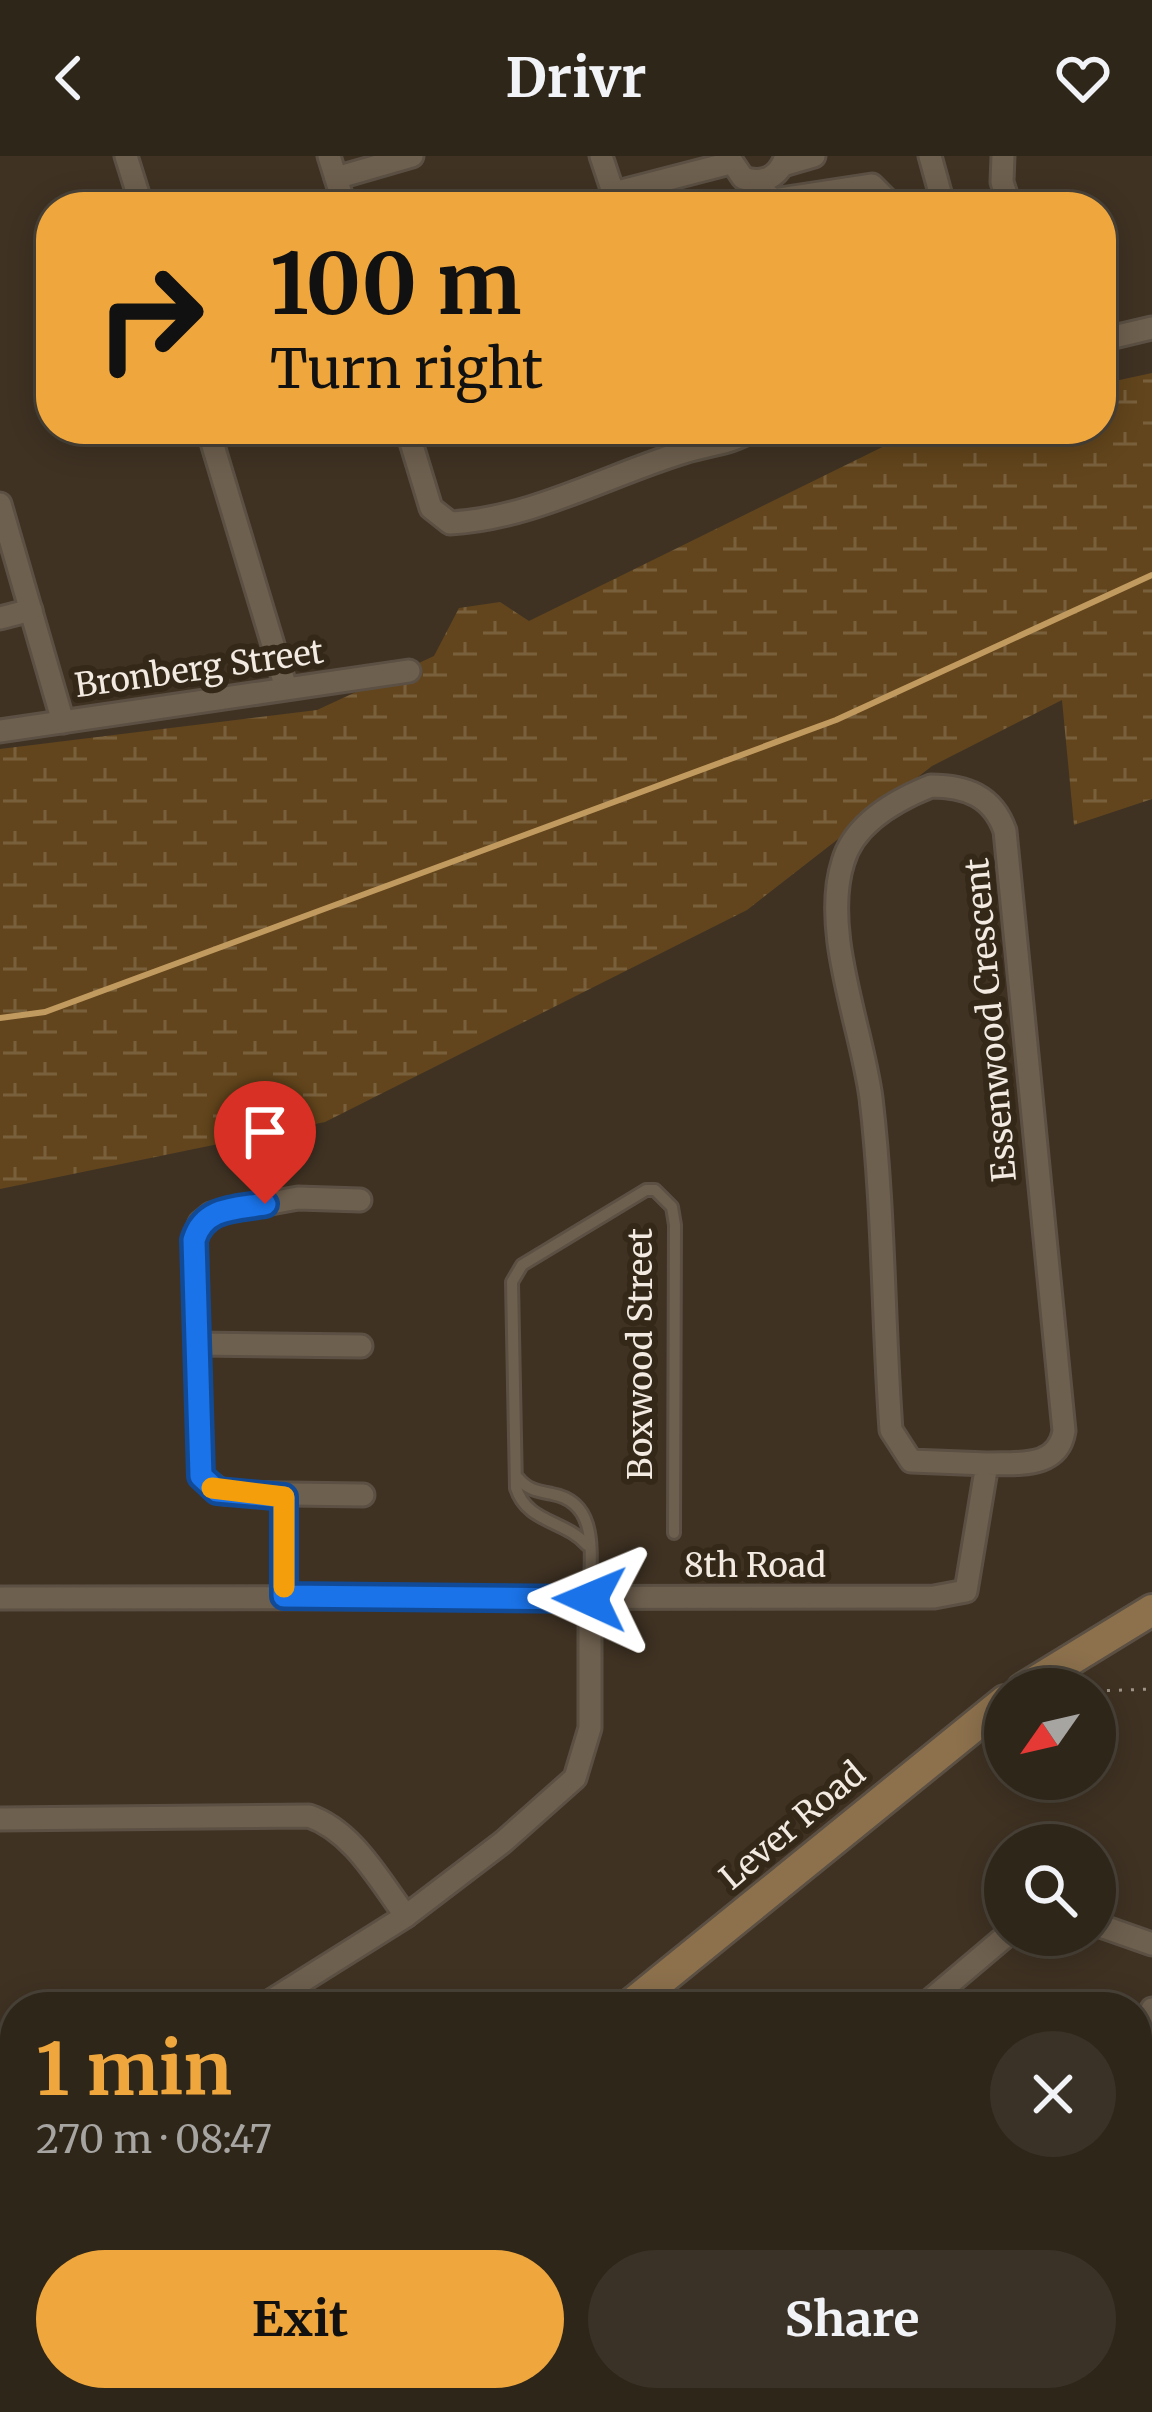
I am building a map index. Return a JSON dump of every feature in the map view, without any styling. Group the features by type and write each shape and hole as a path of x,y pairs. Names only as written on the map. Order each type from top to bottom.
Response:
{"main road":[{"path":"1057,1668 1152,1610"},
{"path":"1073,1668 1152,1621"},
{"name":"Lever Road","path":"646,1992 984,1718"},
{"name":"Lever Road","path":"664,1992 984,1730"}],"street":[{"path":"126,156 137,192"},
{"path":"333,167 412,156"},
{"path":"601,156 613,192"},
{"path":"761,181 784,160 814,156"},
{"path":"930,156 940,192"},
{"path":"1003,156 1005,192"},
{"path":"639,192 729,160 743,178 761,181"},
{"path":"761,181 764,192"},
{"path":"827,192 872,185 879,192"},
{"path":"1116,336 1152,328"},
{"path":"213,444 286,688"},
{"path":"412,444 431,508 450,523 553,500 676,444"},
{"path":"0,503 63,722"},
{"path":"0,618 31,610"},
{"name":"Bronberg Street","path":"0,731 409,671"},
{"name":"Essenwood Crescent","path":"931,786 983,798 994,806 1005,831 1064,1431 1059,1450 1049,1458 987,1464 911,1462 891,1430 870,1096 837,913 843,860 850,846 873,818 931,786"},
{"path":"360,1200 298,1198 204,1218 194,1240 201,1476 217,1491 284,1497 363,1495"},
{"path":"197,1344 361,1346"},
{"name":"8th Road","path":"0,1598 954,1597 968,1587 987,1464"},
{"path":"284,1497 284,1596"},
{"name":"Boxwood Street","path":"284,1992 406,1916 503,1842 579,1771 590,1728 590,1599"},
{"path":"0,1819 309,1816 329,1823 352,1845 406,1916"},
{"path":"1116,1931 1152,1944"},
{"path":"940,1992 984,1954"}],"lane":[{"name":"Boxwood Street","path":"590,1599 590,1523 576,1502 528,1488 516,1476 511,1289 515,1274 614,1208 655,1190 672,1208 675,1226 674,1533"},
{"path":"516,1476 524,1506 587,1545"}],"path":[{"path":"1116,1690 1152,1689"}],"green space":[{"path":"1152,373 1152,799 1074,825 1062,700 932,766 747,910 325,1122 0,1189 0,749 317,710 434,656 459,608 500,602 529,621 889,444 1116,444 1116,381"}],"waterway":[{"path":"0,1018 45,1012 836,720 1152,575"}],"slow traffic":[{"path":"212,1488 284,1497 284,1587"}],"route":[{"path":"265,1204 211,1214 200,1223 194,1240 201,1476 208,1486 224,1493 284,1497 284,1596 590,1599"}]}
